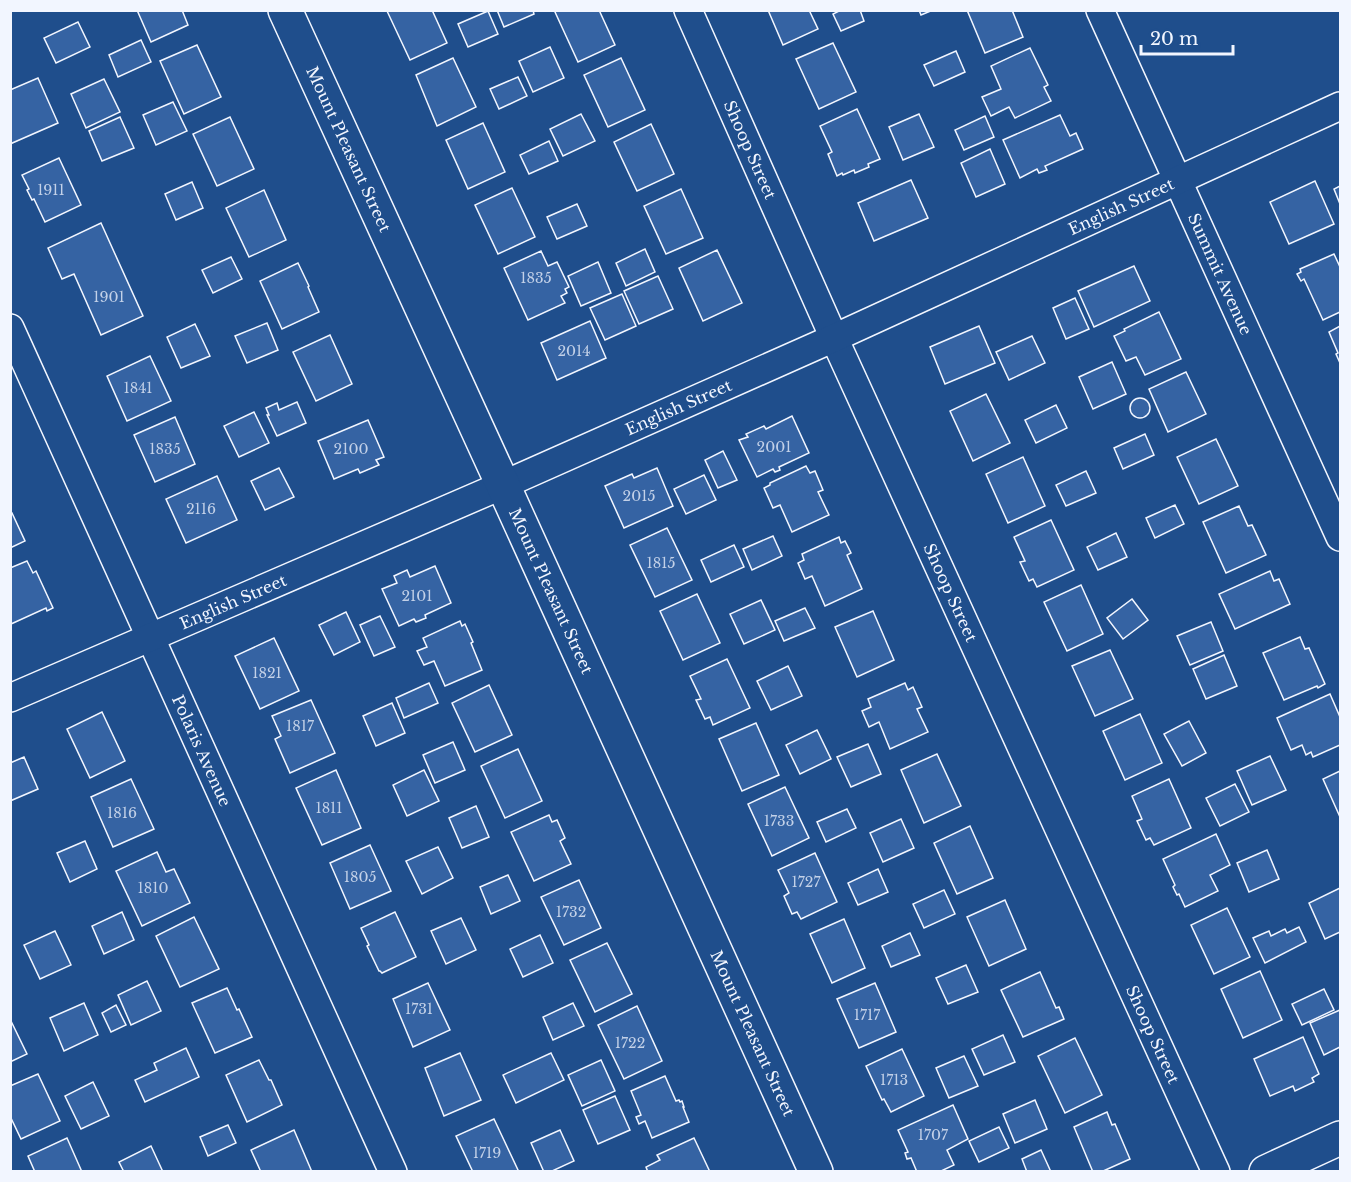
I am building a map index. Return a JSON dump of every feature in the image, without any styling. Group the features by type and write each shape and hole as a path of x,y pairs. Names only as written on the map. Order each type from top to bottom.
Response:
{"street":[{"name":"Mount Pleasant Street","path":"285,10 816,1172"},
{"name":"Shoop Street","path":"688,10 834,338 1216,1172"},
{"name":"Summit Avenue","path":"1100,10 1341,537"},
{"name":"English Street","path":"10,698 503,485 834,338 1341,106"},
{"name":"Polaris Avenue","path":"10,328 393,1172"},
{"path":"1266,1172 1341,1138"}],"building":[{"path":"137,10 182,10 188,25 151,42"},
{"path":"388,10 432,10 447,43 410,60"},
{"path":"497,10 533,10 534,14 504,27"},
{"path":"558,10 599,10 615,45 578,62 555,12"},
{"path":"768,10 809,10 818,29 783,45"},
{"path":"841,10 860,10 864,21 841,31 833,14"},
{"path":"919,10 933,10 921,15"},
{"path":"967,10 1012,10 1023,37 985,53"},
{"path":"488,11 498,34 468,47 458,24"},
{"path":"78,22 90,47 56,63 44,38"},
{"path":"141,40 151,62 118,77 109,55"},
{"path":"833,43 856,92 819,109 796,59"},
{"path":"197,45 221,97 184,114 160,61"},
{"path":"550,47 564,78 533,92 519,61"},
{"path":"1030,48 1048,85 1044,87 1051,101 1015,118 1009,107 991,116 982,97 1001,89 991,66"},
{"path":"956,51 965,72 934,86 924,65"},
{"path":"453,58 476,107 437,126 416,75"},
{"path":"621,58 645,110 608,127 584,75"},
{"path":"518,77 527,96 499,109 490,89"},
{"path":"38,78 58,123 10,144 10,90"},
{"path":"104,79 120,112 86,128 71,94"},
{"path":"173,102 187,131 156,145 143,115"},
{"path":"857,109 880,159 855,173 854,170 837,176 828,154 832,152 820,126"},
{"path":"581,114 595,141 563,156 550,129"},
{"path":"919,114 934,147 903,160 889,127"},
{"path":"1060,115 1070,136 1076,133 1083,149 1045,166 1047,170 1039,173 1037,169 1020,178 1003,140"},
{"path":"985,116 994,137 964,150 955,130"},
{"path":"120,117 134,148 102,161 89,131"},
{"path":"230,117 254,169 217,186 193,134"},
{"path":"483,123 505,172 468,189 446,140"},
{"path":"651,124 674,174 637,191 614,142"},
{"path":"549,141 558,161 529,174 520,155"},
{"path":"990,149 1005,184 976,197 961,163"},
{"path":"59,158 81,205 45,222 27,190 29,189 22,175"},
{"path":"911,180 928,218 874,241 858,203"},
{"path":"1315,181 1334,224 1289,244 1270,202"},
{"path":"192,182 203,208 176,220 165,194"},
{"path":"1340,186 1340,204 1334,189"},
{"path":"512,188 535,237 498,254 475,205"},
{"path":"681,189 703,238 666,254 644,206"},
{"path":"264,190 286,240 249,257 226,208"},
{"path":"577,204 587,226 557,239 547,217"},
{"path":"101,223 143,316 101,335 74,274 62,279 48,248"},
{"path":"645,249 655,272 626,286 616,263"},
{"path":"717,250 742,303 703,321 679,268"},
{"path":"541,251 548,266 557,262 569,287 565,289 567,293 561,296 565,303 528,320 504,268"},
{"path":"1334,254 1340,267 1340,312 1323,320 1304,279 1301,281 1297,274 1301,272 1300,269"},
{"path":"231,257 242,279 213,293 202,270"},
{"path":"598,262 611,293 581,306 568,276"},
{"path":"298,263 319,312 282,329 260,281"},
{"path":"1134,266 1150,301 1094,327 1078,291"},
{"path":"658,276 673,309 639,324 624,291"},
{"path":"622,294 636,326 605,340 590,308"},
{"path":"1075,298 1089,329 1066,339 1053,308"},
{"path":"1159,312 1181,359 1145,375 1136,357 1126,361 1114,336"},
{"path":"590,321 606,358 557,380 541,343"},
{"path":"267,323 278,350 247,363 235,336"},
{"path":"195,324 210,356 181,368 167,337"},
{"path":"979,326 995,363 945,384 930,347"},
{"path":"1340,326 1340,363 1329,332"},
{"path":"330,335 352,384 316,401 293,352"},
{"path":"1032,336 1045,363 1009,380 996,352"},
{"path":"150,356 171,401 127,421 107,376"},
{"path":"1112,362 1126,394 1093,409 1079,377"},
{"path":"1186,372 1206,414 1168,432 1149,389"},
{"path":"986,394 1010,443 973,461 950,411"},
{"path":"1140,398 1147,401 1150,408 1147,415 1140,418 1133,415 1130,408 1133,401"},
{"path":"297,402 306,423 277,436 266,408 277,403 279,410"},
{"path":"1056,405 1067,428 1036,443 1025,420"},
{"path":"254,412 269,443 239,457 224,426"},
{"path":"792,416 809,453 779,467 780,470 775,472 773,469 757,477 739,440 748,437 746,434 764,426 766,429"},
{"path":"175,417 195,464 155,482 134,435"},
{"path":"368,420 384,457 376,460 379,465 360,473 358,469 334,479 318,441"},
{"path":"1145,434 1154,455 1123,469 1114,448"},
{"path":"1216,439 1238,486 1199,504 1177,457"},
{"path":"723,451 737,480 718,488 705,460"},
{"path":"1023,457 1045,506 1008,523 986,474"},
{"path":"806,466 810,473 815,471 823,490 818,492 829,515 792,532 780,505 773,508 764,488"},
{"path":"279,468 294,497 265,510 251,481"},
{"path":"657,468 673,506 624,528 605,486 632,474 634,478"},
{"path":"1086,471 1096,493 1066,506 1056,485"},
{"path":"704,475 716,500 686,514 674,489"},
{"path":"217,476 237,520 186,543 166,499"},
{"path":"1175,505 1184,524 1155,538 1146,518"},
{"path":"1239,506 1248,526 1252,525 1266,555 1226,573 1203,522"},
{"path":"12,513 25,541 10,548 10,514"},
{"path":"1051,520 1074,570 1037,587 1033,579 1029,581 1020,562 1025,561 1014,537"},
{"path":"667,528 692,580 655,597 630,545"},
{"path":"1116,533 1127,557 1098,570 1087,547"},
{"path":"773,536 782,556 752,570 743,549"},
{"path":"839,537 841,543 845,541 851,553 847,555 862,589 825,606 812,576 805,579 798,563 804,560 802,554"},
{"path":"734,545 744,567 711,582 701,560"},
{"path":"27,561 33,573 36,571 53,608 47,611 46,608 11,624 10,568"},
{"path":"435,566 451,603 425,615 426,618 416,622 414,619 399,626 382,589 397,583 394,576 407,570 410,577"},
{"path":"1270,571 1274,581 1279,579 1290,604 1235,629 1219,594"},
{"path":"1081,585 1103,634 1067,651 1044,602"},
{"path":"697,594 720,643 683,660 660,611"},
{"path":"1132,599 1148,620 1123,639 1107,618"},
{"path":"761,600 775,630 744,644 730,614"},
{"path":"805,608 815,628 784,641 775,621"},
{"path":"873,611 894,660 857,677 835,627"},
{"path":"346,612 360,642 334,655 319,625"},
{"path":"380,616 395,647 374,656 360,625"},
{"path":"460,621 462,626 465,624 482,670 445,686 434,661 424,665 417,651 427,647 423,638"},
{"path":"1211,622 1223,651 1190,665 1177,636"},
{"path":"1300,637 1305,649 1309,648 1325,684 1284,700 1263,653"},
{"path":"274,638 299,691 260,709 235,656"},
{"path":"1110,650 1133,699 1095,716 1072,666"},
{"path":"1224,655 1237,686 1206,699 1193,669"},
{"path":"727,659 750,708 713,725 710,717 705,719 696,700 701,699 690,676"},
{"path":"788,666 802,696 771,710 757,681"},
{"path":"429,683 438,703 404,718 396,698"},
{"path":"905,683 908,690 913,687 922,707 917,709 928,732 890,749 879,722 869,727 862,711 871,707 868,699"},
{"path":"489,685 512,735 475,752 452,703"},
{"path":"1330,694 1340,717 1340,745 1313,757 1311,752 1306,755 1302,745 1291,750 1277,718"},
{"path":"311,700 335,753 290,773 275,739 281,736 272,716"},
{"path":"392,703 405,733 376,746 363,716"},
{"path":"102,712 125,761 90,778 67,729"},
{"path":"1140,714 1162,763 1125,780 1103,731"},
{"path":"1189,721 1206,753 1182,766 1164,734"},
{"path":"756,723 779,775 742,791 719,739"},
{"path":"817,730 831,759 800,774 786,745"},
{"path":"453,742 465,770 435,783 423,755"},
{"path":"868,744 881,774 851,787 837,757"},
{"path":"518,749 542,801 505,818 481,766"},
{"path":"937,754 961,806 924,823 901,770"},
{"path":"1270,756 1286,790 1252,805 1237,771"},
{"path":"24,757 38,789 10,801 10,763"},
{"path":"336,770 361,828 322,845 296,788"},
{"path":"424,770 439,801 407,816 393,785"},
{"path":"1340,771 1340,817 1323,779"},
{"path":"131,779 154,829 113,847 91,797"},
{"path":"1169,779 1191,828 1154,845 1150,838 1146,840 1137,821 1142,819 1132,796"},
{"path":"1235,784 1249,812 1220,826 1206,798"},
{"path":"785,787 809,838 772,856 748,804"},
{"path":"476,806 489,837 462,848 449,818"},
{"path":"847,809 856,828 826,842 817,822"},
{"path":"549,815 552,822 557,820 565,838 560,841 571,864 534,881 511,832"},
{"path":"901,819 914,848 883,862 870,833"},
{"path":"970,826 993,878 957,894 934,843"},
{"path":"1216,834 1230,865 1210,875 1218,891 1185,907 1173,887 1175,885 1163,859"},
{"path":"85,841 97,869 70,882 57,853"},
{"path":"370,845 391,891 350,909 330,863"},
{"path":"438,847 453,878 422,894 406,861"},
{"path":"1267,850 1279,879 1249,892 1237,863"},
{"path":"157,852 166,872 174,869 190,903 142,926 116,871"},
{"path":"815,853 837,902 801,919 797,912 792,914 784,896 789,893 778,870"},
{"path":"878,869 888,892 858,905 848,883"},
{"path":"508,875 520,901 491,914 480,887"},
{"path":"579,880 601,928 564,945 541,897"},
{"path":"1340,888 1340,932 1325,939 1309,903"},
{"path":"944,890 955,914 924,928 913,904"},
{"path":"1005,900 1026,949 989,966 967,917"},
{"path":"1227,908 1250,957 1214,974 1191,925"},
{"path":"122,912 134,940 104,954 92,926"},
{"path":"395,912 416,957 382,973 367,946 369,945 361,928"},
{"path":"194,917 219,969 180,987 156,936"},
{"path":"461,918 476,950 446,964 431,931"},
{"path":"844,919 865,968 832,983 810,934"},
{"path":"1299,927 1306,942 1265,963 1253,938 1269,931 1271,936 1285,929 1287,933"},
{"path":"55,931 71,965 40,979 24,945"},
{"path":"910,933 920,955 891,967 882,946"},
{"path":"540,935 553,963 523,977 510,949"},
{"path":"607,943 632,994 595,1012 570,960"},
{"path":"966,965 978,992 948,1004 936,978"},
{"path":"1260,971 1282,1020 1243,1038 1221,989"},
{"path":"1040,972 1056,1008 1059,1007 1064,1019 1023,1037 1001,990"},
{"path":"147,981 161,1011 131,1025 118,995"},
{"path":"428,983 450,1030 413,1047 393,999"},
{"path":"875,983 896,1032 859,1048 837,999"},
{"path":"227,988 252,1037 215,1053 192,1003"},
{"path":"1324,989 1334,1010 1302,1025 1292,1004"},
{"path":"84,1003 98,1035 64,1051 50,1018"},
{"path":"573,1003 584,1026 553,1040 543,1017"},
{"path":"116,1005 126,1025 111,1032 102,1013"},
{"path":"637,1006 662,1061 624,1079 598,1025"},
{"path":"1340,1010 1340,1047 1324,1055 1310,1023"},
{"path":"10,1019 27,1054 10,1062"},
{"path":"1003,1035 1015,1062 984,1075 972,1049"},
{"path":"1303,1037 1319,1074 1312,1078 1314,1082 1295,1091 1293,1086 1270,1096 1254,1059"},
{"path":"1075,1038 1102,1095 1065,1113 1038,1056"},
{"path":"186,1048 199,1077 145,1102 135,1080 157,1070 154,1063"},
{"path":"902,1049 924,1096 891,1112 884,1099 882,1100 866,1066"},
{"path":"460,1053 481,1100 444,1116 425,1068"},
{"path":"551,1053 564,1080 516,1103 503,1075"},
{"path":"964,1056 978,1086 949,1098 936,1068"},
{"path":"259,1060 282,1105 247,1122 226,1075"},
{"path":"601,1060 615,1091 582,1106 568,1075"},
{"path":"38,1074 60,1121 21,1139 10,1116 10,1086"},
{"path":"665,1076 676,1101 682,1101 689,1122 652,1138 645,1121 639,1124 636,1117 641,1115 631,1091"},
{"path":"93,1082 109,1116 81,1129 65,1096"},
{"path":"615,1096 630,1130 598,1144 583,1110"},
{"path":"1035,1100 1047,1129 1015,1143 1003,1114"},
{"path":"953,1105 968,1139 947,1150 954,1165 939,1172 917,1172 911,1158 907,1159 905,1153 908,1152 898,1130"},
{"path":"1107,1112 1112,1125 1115,1124 1130,1159 1101,1172 1093,1172 1074,1127"},
{"path":"494,1119 518,1170 515,1172 473,1172 456,1136"},
{"path":"228,1125 236,1143 208,1156 200,1137"},
{"path":"999,1127 1009,1148 979,1162 969,1141"},
{"path":"294,1130 312,1172 261,1172 251,1150"},
{"path":"560,1130 574,1161 550,1172 544,1172 531,1143"},
{"path":"67,1138 82,1172 35,1172 28,1156"},
{"path":"694,1138 710,1172 648,1172 646,1167 660,1160 657,1155"},
{"path":"151,1146 163,1172 124,1172 119,1162"},
{"path":"1041,1150 1051,1172 1027,1172 1022,1159"}]}
